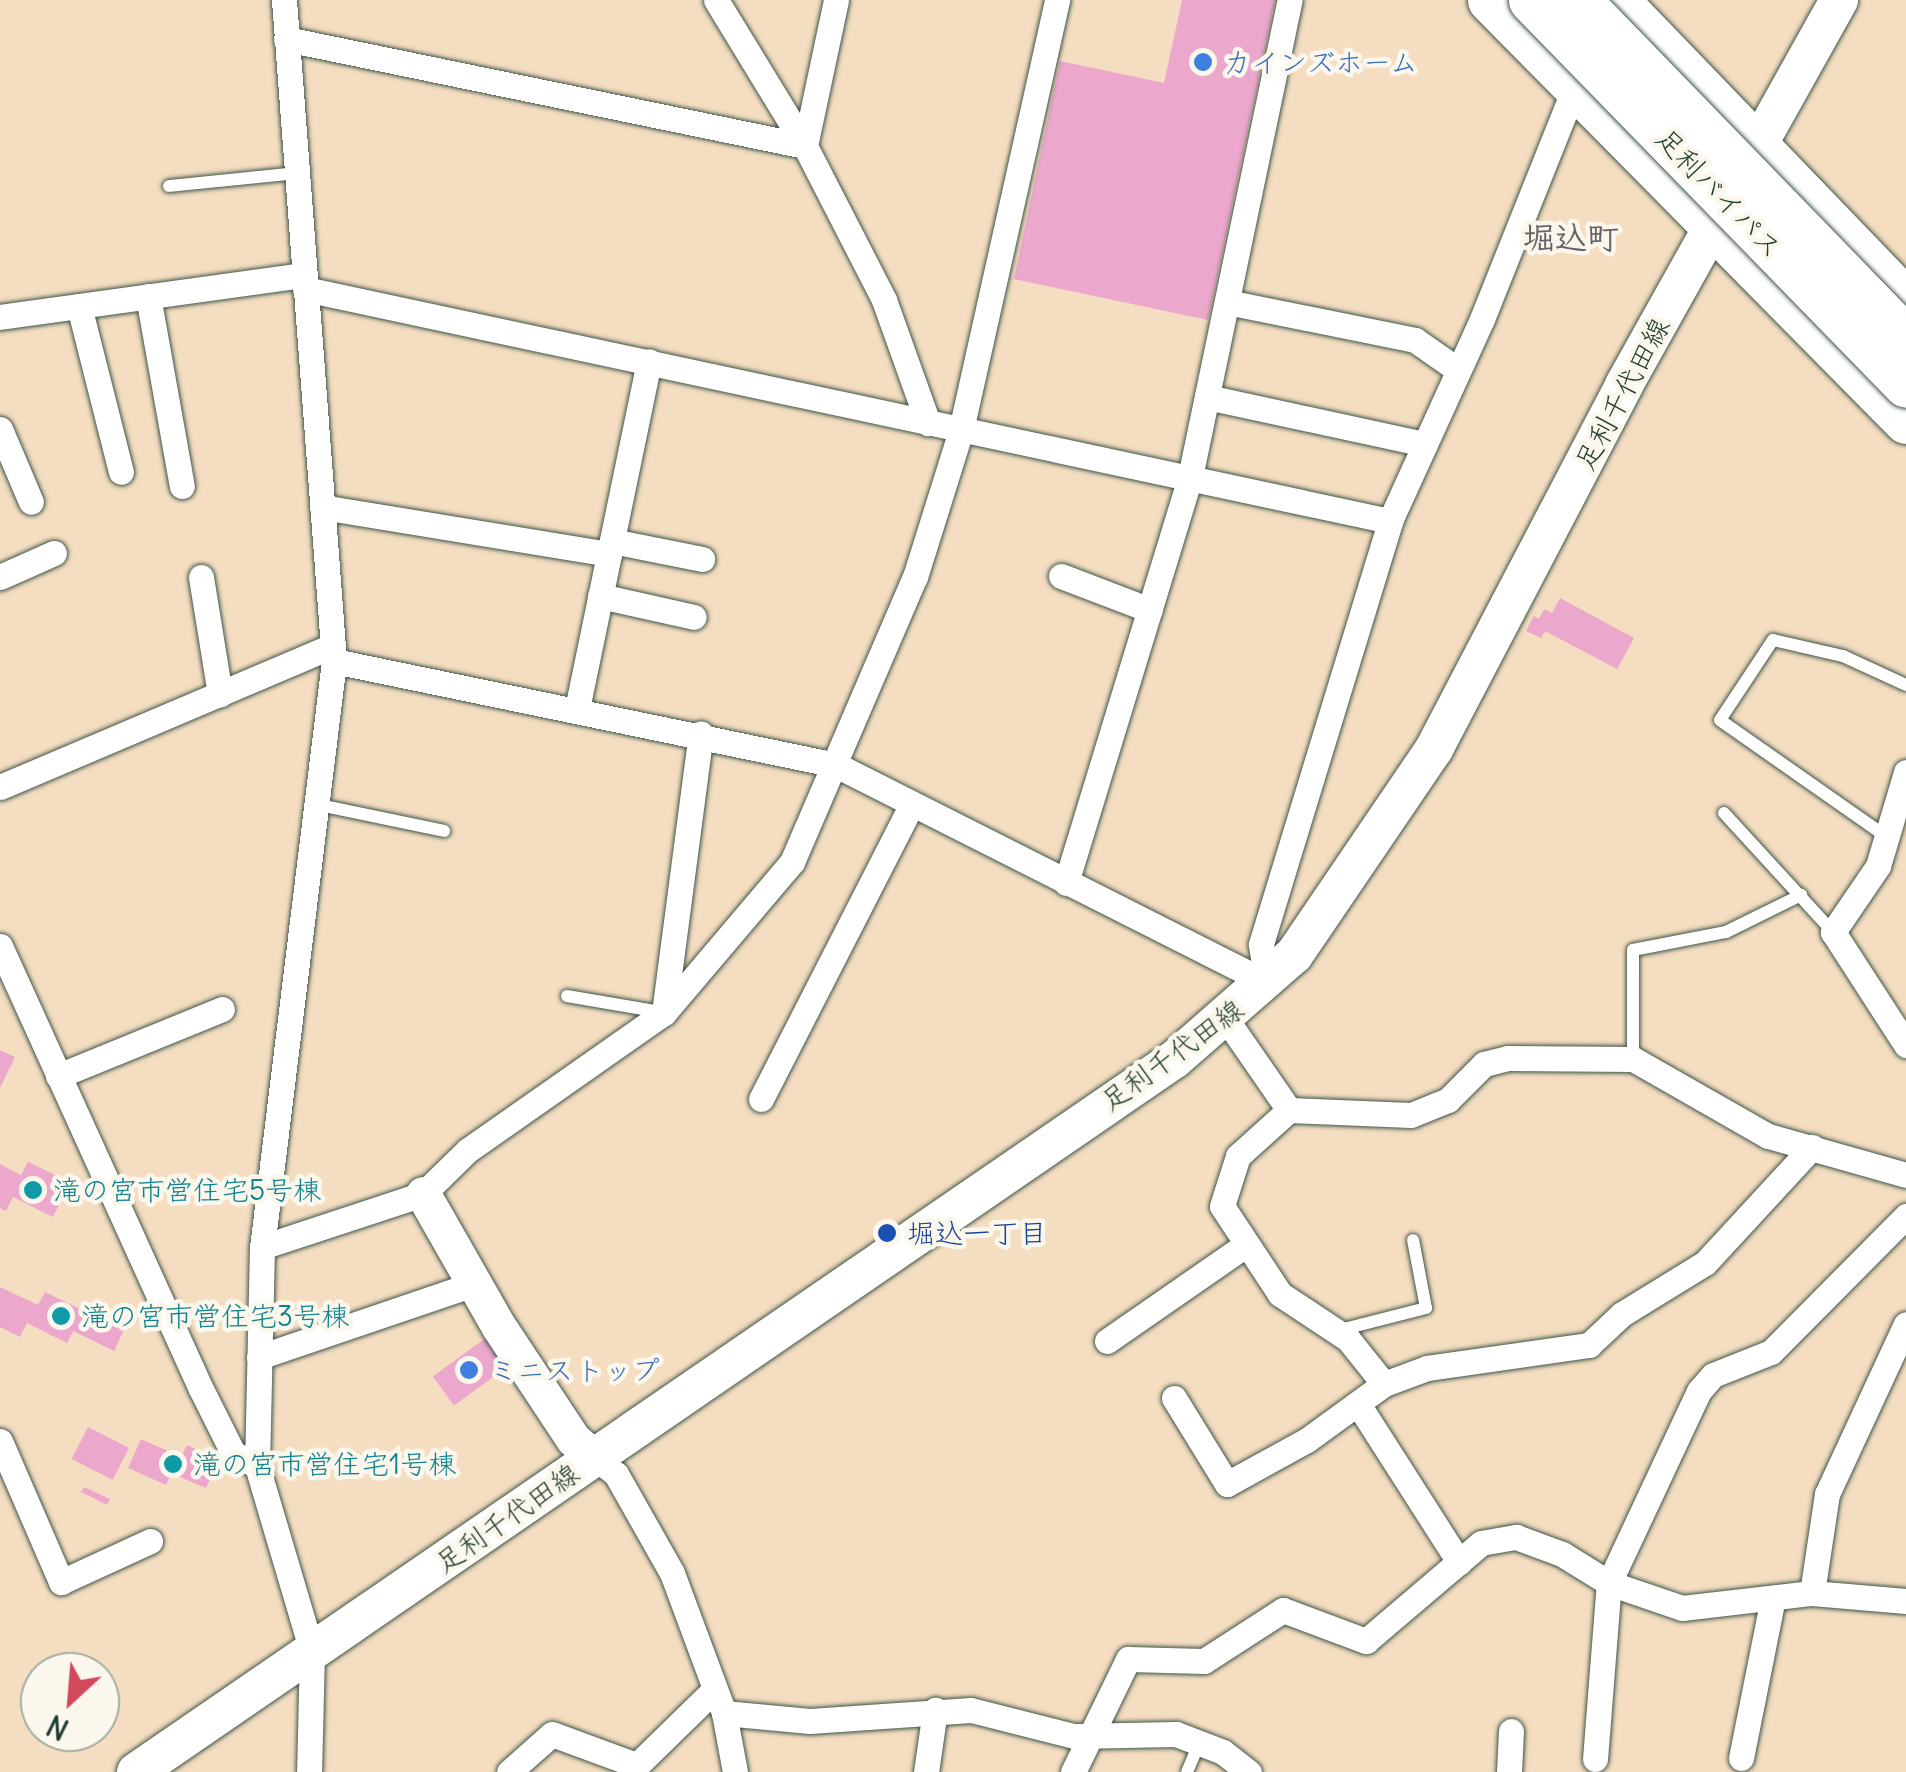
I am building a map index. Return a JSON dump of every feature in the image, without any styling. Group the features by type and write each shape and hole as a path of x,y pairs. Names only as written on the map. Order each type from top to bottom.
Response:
{"highway":[{"path":"1490,0 1906,421"},
{"name":"足利バイパス","path":"1532,0 1906,386"},
{"name":"足利バイパス","path":"1578,0 1906,339"},
{"path":"1616,0 1906,302"}],"main road":[{"name":"足利千代田線","path":"136,1772 1226,1019 1267,983 1348,885 1434,749 1624,385 1760,151 1833,2"}],"street":[{"path":"284,0 333,653 262,1247 257,1466 312,1652 308,1772"},
{"path":"716,0 805,146 884,300 928,423"},
{"path":"805,146 836,0"},
{"path":"262,1247 423,1194 468,1150 664,1012 792,862 915,577 961,430 1057,0"},
{"path":"1066,883 1190,477 1290,0"},
{"path":"286,38 805,146"},
{"path":"1267,983 1261,944 1390,521 1458,370 1576,84"},
{"path":"0,317 148,296 305,282 649,362 1390,521"},
{"path":"148,296 182,486"},
{"path":"1226,302 1415,340 1458,370"},
{"path":"80,306 121,472"},
{"path":"576,709 649,362"},
{"path":"1206,397 1425,444"},
{"path":"0,428 31,502"},
{"path":"322,507 702,559"},
{"path":"0,578 54,554"},
{"path":"1060,576 1150,610"},
{"path":"201,578 220,694"},
{"path":"600,596 694,617"},
{"path":"0,787 220,694 333,653 836,765 1267,983"},
{"path":"664,1012 701,733"},
{"path":"1906,772 1884,835 1878,866 1833,932 1906,1045"},
{"path":"760,1099 912,804"},
{"path":"0,946 225,1437 233,1453 257,1466"},
{"path":"58,1076 222,1009"},
{"path":"1226,1019 1289,1110"},
{"path":"1384,1384 1348,1339 1280,1294 1243,1246 1222,1206 1232,1170 1289,1110 1410,1116 1448,1100 1484,1064 1508,1058 1634,1059 1754,1129 1906,1175"},
{"path":"1174,1398 1227,1484 1384,1384 1427,1368 1589,1345 1622,1314 1705,1264 1812,1147"},
{"path":"423,1194 472,1285 574,1438 616,1474 672,1573 719,1702 735,1772"},
{"path":"1594,1759 1610,1583 1699,1392 1713,1374 1771,1352 1906,1216"},
{"path":"1107,1341 1243,1246"},
{"path":"260,1357 472,1285"},
{"path":"1812,1593 1828,1494 1906,1324"},
{"path":"1358,1404 1459,1562"},
{"path":"1,1444 61,1582 150,1541"},
{"path":"1073,1772 1128,1659 1204,1661 1283,1610 1366,1641 1481,1543 1516,1537 1562,1554 1610,1583 1682,1608 1812,1593 1906,1600"},
{"path":"1741,1758 1773,1598"},
{"path":"509,1772 552,1734 632,1768 719,1702 810,1721 971,1710 1088,1736 1176,1734 1200,1742 1250,1772"},
{"path":"926,1772 936,1710"},
{"path":"1510,1772 1511,1732"}],"lane":[{"path":"169,186 296,173"},
{"path":"1884,835 1720,720 1772,640 1843,656 1906,685"},
{"path":"315,804 444,831"},
{"path":"1724,813 1833,932"},
{"path":"1634,1059 1634,950 1726,932 1800,894"},
{"path":"567,996 664,1012"},
{"path":"1334,1332 1426,1308 1413,1240"},
{"path":"1187,1772 1200,1742"}],"building":[{"path":"1182,0 1275,0 1208,320 1014,279 1060,61 1164,83"},
{"path":"1560,598 1634,638 1617,669 1545,631 1541,638 1526,631 1534,616 1539,619 1544,609 1552,613"},
{"path":"0,1050 15,1057 0,1088"},
{"name":"滝の宮市営住宅5号棟","path":"28,1162 70,1182 53,1217 13,1197 6,1211 0,1208 0,1164 21,1175"},
{"name":"滝の宮市営住宅3号棟","path":"0,1287 38,1305 45,1292 86,1312 92,1301 129,1319 114,1351 73,1331 67,1343 27,1323 20,1337 0,1327"},
{"name":"ミニストップ","path":"487,1337 508,1366 454,1406 433,1376"},
{"path":"88,1427 129,1448 113,1480 72,1459"},
{"name":"滝の宮市営住宅1号棟","path":"141,1439 181,1457 187,1445 219,1459 206,1488 171,1473 166,1485 128,1468"},
{"path":"84,1487 110,1499 107,1505 81,1492"}],"place":[{"name":"カインズホーム","path":"1203,62"},
{"name":"滝の宮市営住宅5号棟","path":"33,1190"},
{"name":"堀込一丁目","path":"887,1233"},
{"name":"滝の宮市営住宅3号棟","path":"61,1316"},
{"name":"ミニストップ","path":"469,1370"},
{"name":"滝の宮市営住宅1号棟","path":"173,1464"}],"district":[{"name":"堀込町","path":"1571,238"}]}
